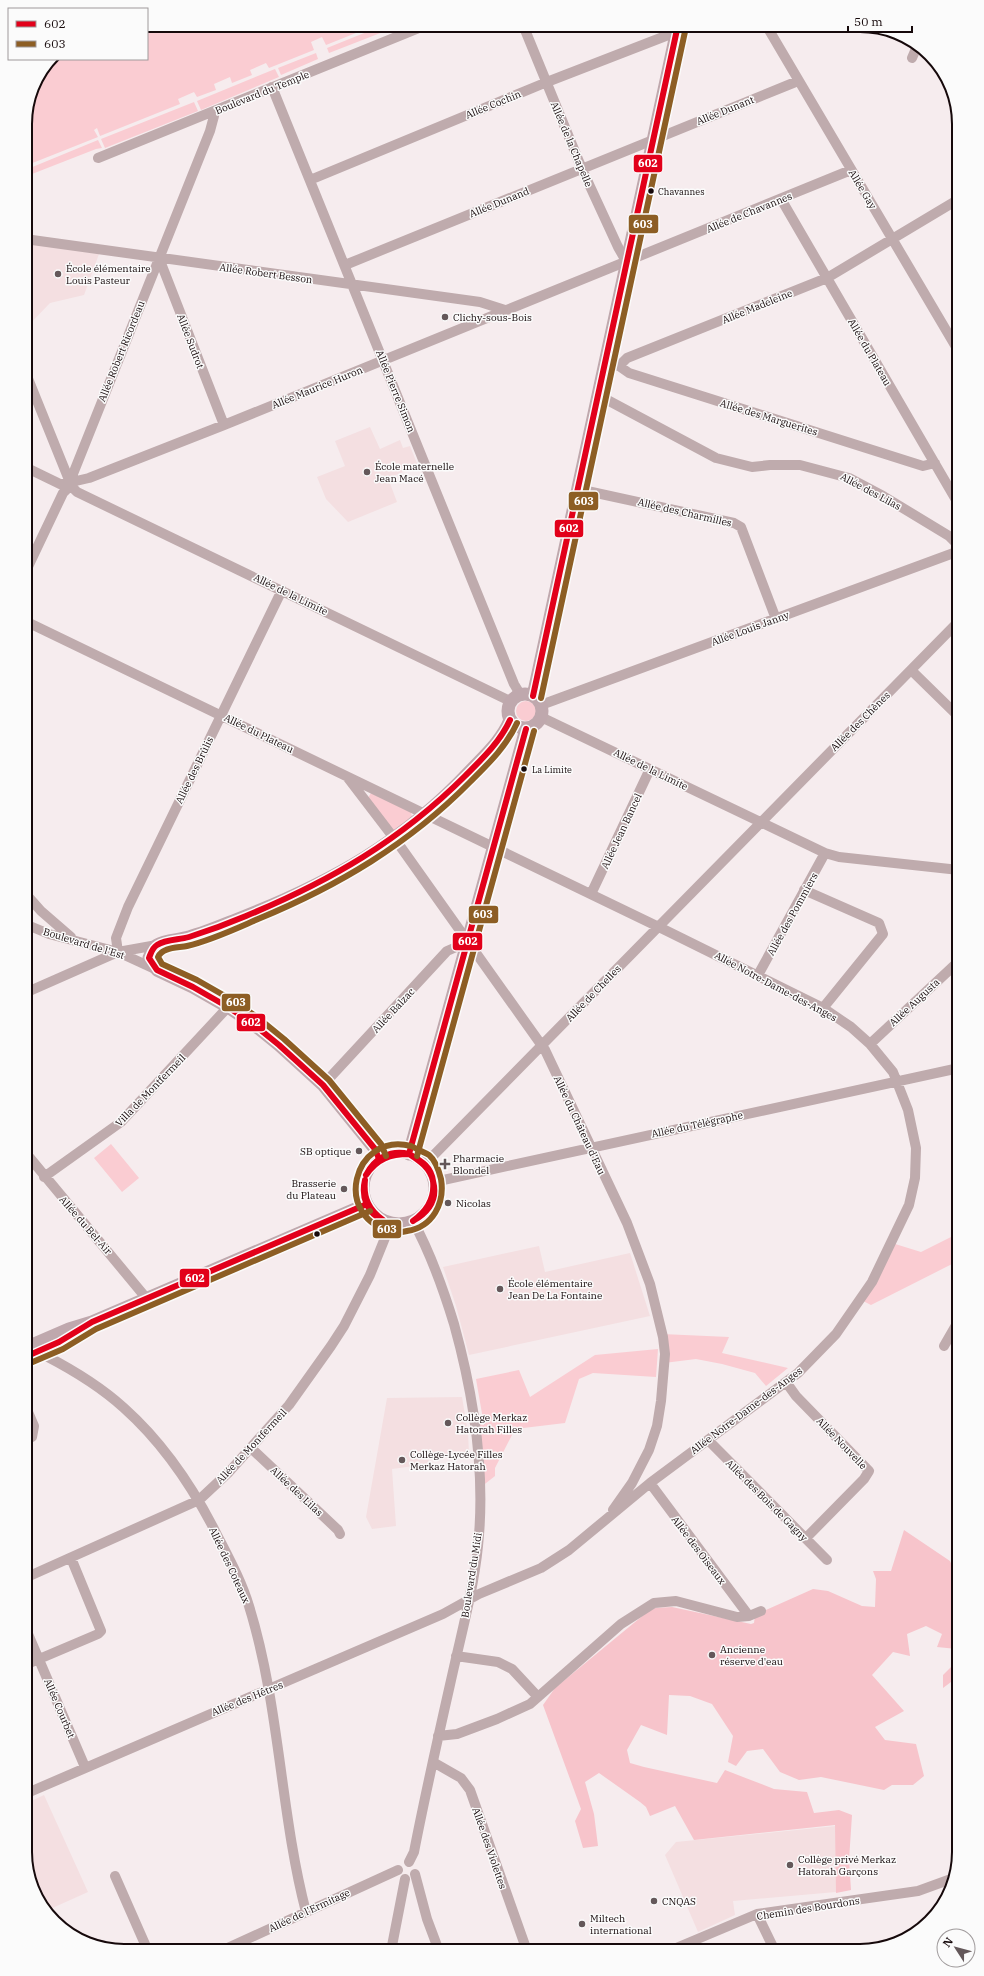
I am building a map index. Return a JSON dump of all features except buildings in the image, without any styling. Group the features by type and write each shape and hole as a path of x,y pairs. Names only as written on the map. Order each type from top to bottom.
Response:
{"main road":[{"path":"538,706 515,698 507,711 510,720 517,727 526,728 535,725 578,489 676,32"},
{"path":"157,970 149,958 157,945 189,938 291,897 364,859 394,838 426,815 484,756 506,731 510,720"},
{"path":"409,1154 526,728"},
{"name":"Boulevard de l'Est","path":"157,970 193,987 228,1007 274,1040 323,1085 375,1149 379,1159"},
{"path":"391,1153 409,1154 425,1164 431,1172 435,1193 432,1203 425,1212 413,1221 402,1224 391,1223 381,1219 373,1213 367,1204 364,1196 365,1178 368,1170 379,1159 391,1153"},
{"path":"32,1349 59,1342 92,1322 367,1204"}],"street":[{"name":"Boulevard du Temple","path":"98,158 409,32"},
{"name":"Allée de la Chapelle","path":"526,32 582,168 618,247 626,261"},
{"name":"Allée Cochin","path":"310,180 667,32"},
{"name":"Allée Gay","path":"770,32 952,340"},
{"path":"912,58 915,50"},
{"name":"Allée Dunant","path":"652,139 798,81"},
{"name":"Allée Pierre Simon","path":"272,87 354,285 514,684 515,698"},
{"name":"Allée Robert Ricordeau","path":"32,558 63,493 71,483 210,131 214,116 213,112"},
{"name":"Allée Dunand","path":"345,265 652,139"},
{"name":"Allée de Chavannes","path":"646,254 851,170"},
{"name":"Allée du Plateau","path":"781,199 952,493"},
{"name":"Allée Madeleine","path":"619,366 627,358 827,278 952,203"},
{"name":"Allée Robert Besson","path":"32,240 480,302 506,310"},
{"name":"Allée Maurice Huron","path":"71,483 89,478 224,425 646,254"},
{"name":"Allée Sudrot","path":"159,258 224,425"},
{"name":"Allée des Marguerites","path":"605,363 619,366 630,373 923,466 934,463"},
{"path":"32,388 71,483"},
{"name":"Allée des Lilas","path":"598,395 716,458 752,467 770,465 800,465 849,478 884,496 952,538"},
{"name":"Allée de la Limite","path":"32,470 60,484 71,483 78,492 282,590 515,698"},
{"name":"Allée des Charmilles","path":"578,489 734,523 741,527 776,619"},
{"name":"Allée Louis Janny","path":"538,706 952,554"},
{"name":"Allée des Brûlis","path":"118,952 116,938 128,907 282,590"},
{"name":"Allée du Plateau","path":"32,624 493,847"},
{"name":"Allée des Chênes","path":"761,822 952,628"},
{"path":"911,670 952,710"},
{"name":"Allée de la Limite","path":"538,706 650,769 825,853 839,857 952,869"},
{"name":"Allée Jean Bancel","path":"591,894 650,769"},
{"name":"Allée du Château d'Eau","path":"344,774 355,785 364,801 394,838 542,1045 627,1223 648,1280 663,1337 665,1354 661,1402 649,1450 632,1483 606,1520"},
{"path":"364,801 366,793 371,790 376,790"},
{"name":"Allée de Chelles","path":"425,1164 761,822"},
{"name":"Allée Notre-Dame-des-Anges","path":"468,1601 479,1594 541,1568 569,1550 650,1483 798,1373 836,1334 861,1300 884,1260 909,1205 915,1178 916,1148 908,1110 892,1072 870,1044 851,1027 824,1008 493,847"},
{"name":"Allée des Pommiers","path":"758,975 825,853"},
{"path":"804,890 879,922 883,934 824,1008"},
{"path":"32,900 41,911 76,941"},
{"name":"Boulevard de l'Est","path":"32,927 50,934 118,952 157,970"},
{"name":"Allée Balzac","path":"323,1085 447,951 468,942"},
{"path":"32,990 118,952 157,945"},
{"name":"Allée Augusta","path":"870,1044 952,968"},
{"name":"Villa de Montfermeil","path":"44,1177 121,1122 228,1007"},
{"name":"Allée du Télégraphe","path":"434,1182 952,1070"},
{"name":"Allée du Bel-Air","path":"32,1161 147,1299"},
{"name":"Boulevard du Midi","path":"409,1862 414,1852 468,1601 478,1547 481,1494 476,1424 465,1364 444,1289 432,1259 413,1221"},
{"name":"Allée de Montfermeil","path":"32,1575 199,1500 252,1449 301,1390 344,1326 370,1274 391,1223"},
{"path":"944,1346 952,1332"},
{"name":"Allée des Coteaux","path":"32,1352 86,1379 124,1407 154,1439 193,1489 239,1578 249,1605 259,1641 269,1690 294,1853 306,1912"},
{"name":"Allée Nouvelle","path":"786,1382 796,1396 866,1467 868,1471 864,1479 806,1538"},
{"path":"32,1421 34,1426 32,1437"},
{"name":"Allée des Bois de Gagny","path":"708,1440 827,1560"},
{"name":"Allée des Lilas","path":"252,1449 338,1530 340,1534"},
{"name":"Allée des Oiseaux","path":"650,1483 749,1616"},
{"path":"32,1662 98,1634 101,1631 71,1558"},
{"name":"Allée des Hêtres","path":"32,1791 260,1692 269,1690 468,1601"},
{"path":"438,1736 457,1734 497,1719 530,1704 621,1624 654,1603 676,1601 737,1617 749,1616 761,1610"},
{"name":"Allée Courbet","path":"32,1643 85,1767"},
{"path":"456,1656 498,1662 512,1669 538,1698"},
{"name":"Allée des Violettes","path":"433,1762 461,1778 470,1790 525,1944"},
{"path":"415,1874 411,1878 406,1879 399,1875 398,1870 401,1863 409,1862 414,1865 415,1874 437,1944"},
{"name":"Allée de l'Ermitage","path":"236,1944 398,1870"},
{"path":"115,1876 145,1944"},
{"path":"392,1944 406,1879"},
{"name":"Chemin des Bourdons","path":"686,1944 757,1914 918,1891 947,1880"},
{"path":"757,1914 772,1944"}],"shaded area":[{"path":"148,32 358,32 326,45 322,37 311,42 314,50 269,68 266,63 250,70 252,75 232,83 230,77 214,84 216,90 197,97 194,92 178,99 180,104 100,136 97,128 94,130 98,137 32,163 32,118 35,100 44,78 58,60 148,60"},
{"path":"367,32 383,32 329,53 327,48"},
{"path":"316,53 318,59 281,75 278,68"},
{"path":"275,69 279,77 201,110 197,101"},
{"path":"194,102 198,111 105,148 101,139"},
{"path":"98,140 102,148 32,174 32,167"},
{"name":"École élémentaire Louis Pasteur","path":"32,244 99,254 84,295 50,303 32,322"},
{"name":"École maternelle Jean Macé","path":"370,427 380,449 400,440 403,448 410,446 418,466 388,478 397,502 348,522 326,499 317,477 345,466 335,441"},
{"path":"526,701 533,704 536,711 533,718 526,721 519,718 516,711 519,704"},
{"path":"371,793 411,812 412,817 397,830 393,830 368,798"},
{"path":"111,1144 139,1178 122,1192 94,1158"},
{"path":"952,1236 952,1264 871,1305 861,1300 892,1243 921,1252"},
{"path":"539,1246 545,1272 630,1253 650,1316 469,1355 456,1306 443,1267"},
{"path":"662,1334 729,1337 722,1353 788,1368 766,1386 755,1373 722,1364 696,1359 664,1363"},
{"path":"658,1349 656,1377 593,1373 579,1379 565,1423 515,1429 495,1468 495,1476 481,1487 476,1423 484,1425 476,1379 519,1370 530,1397 595,1355"},
{"name":"Collège-Lycée Filles Merkaz Hatorah","path":"462,1397 468,1433 469,1453 428,1455 429,1464 392,1469 396,1526 372,1529 366,1517 387,1398"},
{"path":"904,1530 950,1561 952,1566 952,1648 937,1647 942,1634 926,1626 907,1634 910,1656 893,1652 872,1675 904,1711 875,1727 885,1740 916,1744 924,1776 913,1785 892,1785 884,1790 821,1777 799,1780 780,1772 763,1749 747,1751 736,1766 728,1762 733,1736 712,1704 690,1696 669,1695 667,1735 641,1725 627,1750 630,1763 717,1783 725,1770 774,1789 807,1792 814,1813 839,1810 852,1815 849,1860 851,1890 836,1893 835,1825 694,1840 675,1806 650,1816 646,1807 599,1773 585,1782 594,1814 598,1846 583,1848 575,1821 581,1809 543,1705 555,1688 646,1613 655,1608 672,1607 751,1624 754,1623 755,1615 813,1589 828,1591 862,1606 875,1607 876,1579 873,1571 891,1571"},
{"path":"952,1666 952,1681 943,1688 943,1675"},
{"path":"44,1795 88,1892 51,1908 39,1887 34,1870 32,1858 32,1801"},
{"path":"836,1826 836,1892 733,1901 735,1915 698,1932 665,1855 676,1842"}],"transit line":[{"name":"602","path":"533,696 676,32"},
{"name":"603","path":"541,698 685,32"},
{"name":"602","path":"379,1159 375,1149 323,1085 279,1045 252,1023 228,1007 193,987 157,970 149,958 154,948 161,943 189,937 277,903 335,873 389,840 440,799 465,776 490,750 501,736 510,720"},
{"name":"603","path":"386,1156 381,1144 329,1080 284,1039 257,1017 232,1000 197,980 162,964 158,957 163,951 196,944 288,906 371,861 397,844 447,804 496,755 508,740 517,723"},
{"name":"602","path":"409,1154 526,729"},
{"name":"603","path":"417,1156 534,731"},
{"name":"603","path":"411,1146 391,1145 375,1151 363,1163 357,1179 356,1196 362,1211 375,1224 395,1232 416,1229 424,1225 435,1212 441,1197 441,1179 435,1163 429,1155 413,1147"},
{"name":"602","path":"366,1175 373,1164 389,1154 409,1154"},
{"name":"602","path":"366,1175 379,1161 384,1158 409,1154"},
{"name":"602","path":"409,1154 428,1168 433,1181"},
{"name":"602","path":"409,1154 421,1162 430,1172 433,1181"},
{"name":"602","path":"365,1180 365,1192 368,1203 374,1212 383,1220"},
{"name":"602","path":"365,1180 364,1192 366,1204 377,1217 383,1220"},
{"name":"602","path":"413,1221 429,1204 433,1193 433,1181"},
{"name":"602","path":"413,1221 424,1214 431,1205 434,1194 433,1181"},
{"name":"602","path":"32,1354 59,1342 92,1322 367,1204"},
{"name":"603","path":"32,1362 63,1349 96,1329 370,1211"}],"place":[{"name":"Chavannes","path":"651,191"},
{"name":"École élémentaire Louis Pasteur","path":"58,274"},
{"name":"Clichy-sous-Bois","path":"445,317"},
{"name":"École maternelle Jean Macé","path":"367,472"},
{"name":"La Limite","path":"524,769"},
{"name":"SB optique","path":"359,1151"},
{"name":"Pharmacie Blondel","path":"445,1164"},
{"name":"Brasserie du Plateau","path":"344,1189"},
{"name":"Nicolas","path":"448,1203"},
{"name":"École élémentaire Jean De La Fontaine","path":"500,1289"},
{"name":"Collège Merkaz Hatorah Filles","path":"448,1423"},
{"name":"Collège-Lycée Filles Merkaz Hatorah","path":"402,1460"},
{"name":"Ancienne réserve d'eau","path":"712,1655"},
{"name":"Collège privé Merkaz Hatorah Garçons","path":"790,1865"},
{"name":"CNQAS","path":"654,1901"},
{"name":"Miltech international","path":"582,1924"}]}
